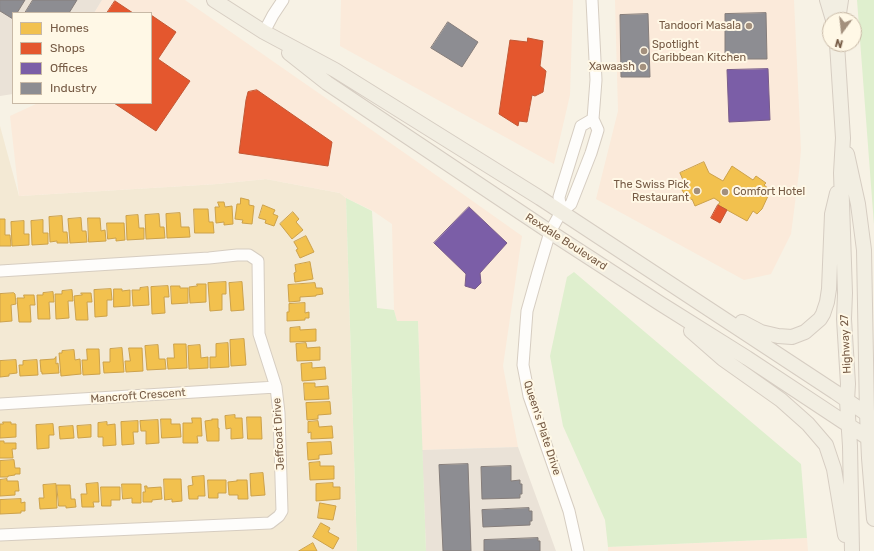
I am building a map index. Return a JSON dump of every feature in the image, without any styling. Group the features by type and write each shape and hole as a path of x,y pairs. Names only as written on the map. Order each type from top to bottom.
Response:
{"main road":[{"name":"Rexdale Boulevard","path":"214,0 264,32 335,70 561,212 871,416"},
{"path":"827,0 831,12"},
{"path":"839,12 841,0"},
{"name":"Rexdale Boulevard","path":"264,32 327,83 550,232 747,358 871,441"},
{"name":"Highway 27","path":"838,52 843,138 841,173 845,293 844,319 848,384 847,401 850,446 852,551"},
{"name":"Highway 27","path":"843,138 858,204 864,250 871,416 869,458 874,519"},
{"path":"714,313 736,319 761,332 786,337 792,337 805,332 820,319 827,302 830,289 832,214 841,173"},
{"path":"661,304 723,359 781,400 808,424 826,445 834,469 848,551"}],"street":[{"path":"264,32 283,0"},
{"name":"Queen's Plate Drive","path":"578,551 569,511 529,396 523,365 527,311 550,232 561,212 571,204 592,153 598,130 593,119 596,80 592,0"},
{"path":"561,212 559,197 581,126 593,119"},
{"name":"Jeffcoat Drive","path":"0,270 238,255 249,255 258,261 259,334 276,387 279,413 282,511 279,516 270,523 0,535"},
{"name":"Mancroft Crescent","path":"0,404 276,387"}],"shaded area":[{"path":"0,0 102,0 95,12 12,12 12,94 0,96"},
{"path":"102,0 185,0 522,236 503,366 518,447 422,450 418,321 397,321 394,310 392,224 373,211 346,198 340,193 266,179 217,184 19,196 10,116 36,104 152,104 152,12 95,12"},
{"path":"341,0 573,0 570,95 554,164 340,46"},
{"path":"615,0 794,0 801,150 791,234 771,274 744,280 596,199 618,111"},
{"path":"0,126 19,196 217,184 266,179 340,193 346,198 357,551 0,551"},
{"path":"518,447 556,551 426,551 422,450"},
{"path":"807,538 808,551 608,551 608,547"}],"green space":[{"path":"857,0 874,0 874,225 861,52 862,12 858,12"},
{"path":"346,198 372,211 377,308 394,310 397,321 418,321 426,551 357,551"},
{"path":"574,272 801,464 807,538 608,547 605,520 563,426 550,356 567,277"}],"building: Homes":[{"name":"Comfort Hotel","path":"704,162 709,173 723,181 732,166 753,180 756,176 766,183 764,185 769,189 765,194 768,196 762,209 757,214 753,211 747,221 718,205 720,202 714,198 695,206 692,199 689,201 682,190 681,181 683,180 680,173"},
{"path":"241,198 249,200 249,205 254,206 252,224 242,223 243,220 235,219 237,204 240,204"},
{"path":"218,202 224,202 225,207 232,206 233,224 224,225 224,222 216,223 215,207 219,207"},
{"path":"263,205 275,210 273,214 278,216 274,226 265,223 266,220 259,218"},
{"path":"194,209 208,209 209,222 213,222 214,233 195,233"},
{"path":"293,212 299,219 296,222 303,230 292,239 280,224"},
{"path":"180,213 181,227 189,227 190,237 167,238 166,214"},
{"path":"159,214 160,227 164,227 165,238 146,239 145,215"},
{"path":"138,215 139,228 144,228 144,239 127,240 126,216"},
{"path":"62,216 63,232 67,232 68,243 57,243 57,241 50,242 49,217"},
{"path":"81,218 82,231 86,231 87,242 70,243 68,219"},
{"path":"88,218 100,218 101,231 105,230 106,241 89,242"},
{"path":"0,219 5,219 5,235 10,235 11,246 0,246"},
{"path":"43,220 43,233 48,233 48,244 32,245 31,221"},
{"path":"24,221 24,234 29,234 29,245 12,246 11,222"},
{"path":"107,223 124,223 125,240 116,241 116,238 108,239"},
{"path":"306,236 314,252 300,258 296,250 298,249 294,242"},
{"path":"310,262 313,279 295,282 295,265"},
{"path":"226,282 226,294 222,294 222,310 210,311 208,283"},
{"path":"242,282 244,310 231,311 229,283"},
{"path":"315,283 316,288 322,288 323,294 300,297 300,301 289,302 288,285"},
{"path":"197,284 206,284 206,302 190,303 189,287 197,286"},
{"path":"168,286 169,297 164,297 165,313 152,314 151,287"},
{"path":"171,286 188,288 188,303 172,304"},
{"path":"148,287 149,305 133,306 132,290 140,290 140,288"},
{"path":"111,289 112,300 107,300 107,316 95,317 94,290"},
{"path":"114,289 122,289 122,291 130,290 130,306 114,307"},
{"path":"72,290 73,301 68,301 69,318 56,319 55,294 62,294 62,291"},
{"path":"53,292 54,302 49,302 50,319 38,319 37,295"},
{"path":"14,293 16,304 11,305 12,321 0,322 0,294"},
{"path":"81,293 91,293 92,302 87,302 88,320 76,320 74,296 82,295"},
{"path":"24,295 34,295 35,305 30,305 31,322 19,322 17,298 24,298"},
{"path":"305,303 305,313 309,312 309,318 305,318 305,320 287,321 289,304"},
{"path":"300,327 300,330 316,329 316,341 290,342 290,328"},
{"path":"244,339 246,365 231,366 230,340"},
{"path":"228,343 229,367 210,368 210,357 216,357 216,344"},
{"path":"306,343 307,348 320,347 320,360 297,361 296,344"},
{"path":"174,344 186,344 187,368 168,369 167,358 174,358"},
{"path":"158,345 159,359 165,359 166,369 147,370 145,346"},
{"path":"200,345 201,358 208,357 208,368 189,369 188,346"},
{"path":"122,348 124,372 104,373 103,362 110,362 110,349"},
{"path":"129,348 142,348 143,371 126,372 125,361 130,361"},
{"path":"87,349 99,349 100,374 83,375 82,360 87,360"},
{"path":"74,350 75,360 80,359 81,374 61,376 59,353 62,353 62,351"},
{"path":"56,357 56,364 58,363 59,373 42,374 40,360 54,359"},
{"path":"16,360 17,373 0,377 0,361"},
{"path":"37,360 38,375 20,376 19,365 23,365 23,361"},
{"path":"312,363 312,368 325,367 326,379 302,381 301,364"},
{"path":"304,383 315,383 315,387 328,386 329,399 305,400"},
{"path":"330,402 331,414 318,415 318,419 307,420 306,403"},
{"path":"235,415 235,418 242,418 243,438 231,439 231,428 226,429 225,416"},
{"path":"247,417 261,417 262,439 248,439"},
{"path":"192,418 201,418 202,436 197,436 198,443 183,443 183,423 192,423"},
{"path":"161,419 171,419 171,424 180,424 181,437 162,438"},
{"path":"218,419 219,441 207,441 205,421"},
{"path":"158,420 159,443 146,444 146,431 141,431 140,421"},
{"path":"138,421 138,432 133,432 134,444 122,445 121,422"},
{"path":"318,421 319,427 332,426 333,438 311,439 311,432 308,433 308,422"},
{"path":"3,422 11,422 11,424 16,424 16,437 0,438 0,424 3,424"},
{"path":"107,422 107,425 115,424 116,445 103,446 103,437 98,437 98,423"},
{"path":"53,424 54,435 49,435 49,448 37,449 36,425"},
{"path":"91,425 91,437 78,438 77,426"},
{"path":"73,426 74,438 60,439 59,427"},
{"path":"0,441 4,441 4,443 16,443 16,449 12,449 13,458 0,458"},
{"path":"331,442 332,454 319,455 319,459 308,460 307,443"},
{"path":"14,460 15,468 20,468 20,474 0,477 0,461"},
{"path":"320,462 320,466 334,466 334,479 310,480 309,463"},
{"path":"263,473 265,495 251,496 250,474"},
{"path":"204,476 205,496 198,496 198,499 189,499 188,486 193,485 192,477"},
{"path":"7,479 7,481 18,481 19,491 15,491 15,495 0,496 0,480"},
{"path":"164,479 181,479 182,501 172,502 172,499 165,500"},
{"path":"208,480 226,480 226,493 218,493 218,498 209,498"},
{"path":"247,480 248,499 238,499 238,495 229,495 228,482"},
{"path":"98,483 99,502 93,502 94,507 82,507 81,494 87,494 86,484"},
{"path":"333,483 333,487 340,487 340,499 316,501 316,484"},
{"path":"56,484 57,508 40,509 39,498 44,498 43,485"},
{"path":"122,484 141,484 141,503 132,503 132,498 123,499"},
{"path":"57,485 70,485 71,499 75,499 76,507 66,508 66,506 59,506"},
{"path":"145,486 147,486 147,488 161,487 162,499 152,500 152,502 143,502 143,492 145,492"},
{"path":"101,487 120,487 120,500 111,500 111,506 102,506"},
{"path":"21,499 21,503 25,502 25,511 21,511 21,513 0,514 0,500"},
{"path":"320,503 336,506 333,520 318,518"},
{"path":"321,523 330,528 328,532 339,538 333,549 313,537"},
{"path":"313,543 317,551 299,551"}],"building: Shops":[{"path":"115,1 132,12 108,12"},
{"path":"152,16 176,32 158,59 190,81 156,131 116,104 152,104"},
{"path":"528,38 543,41 540,66 546,71 543,92 535,96 532,95 527,122 519,121 518,126 499,114 510,40 527,42"},
{"path":"257,90 332,142 328,166 239,153 248,92"},
{"path":"718,205 727,210 720,223 711,218"}],"building: Offices":[{"path":"768,69 770,120 729,122 727,70"},
{"path":"469,207 507,243 480,273 481,283 475,289 465,286 466,274 434,243"}],"building: Industry":[{"path":"0,0 25,0 18,12 12,12 12,18 0,11"},
{"path":"33,0 77,0 70,12 26,12"},
{"path":"766,13 767,59 725,59 725,14"},
{"path":"648,14 650,77 621,77 620,15"},
{"path":"448,22 478,42 462,67 431,48"},
{"path":"468,464 471,551 443,551 439,465"},
{"path":"511,466 511,481 520,480 520,484 522,484 522,494 520,494 520,498 482,499 481,467"},
{"path":"529,508 529,511 532,511 532,521 530,521 530,525 483,527 482,510"},
{"path":"538,538 538,541 540,541 540,551 484,551 484,540"}],"place":[{"name":"Tandoori Masala","path":"749,26"},
{"name":"Spotlight Caribbean Kitchen","path":"644,51"},
{"name":"Xawaash","path":"643,67"},
{"name":"The Swiss Pick Restaurant","path":"697,191"},
{"name":"Comfort Hotel","path":"725,192"}]}
